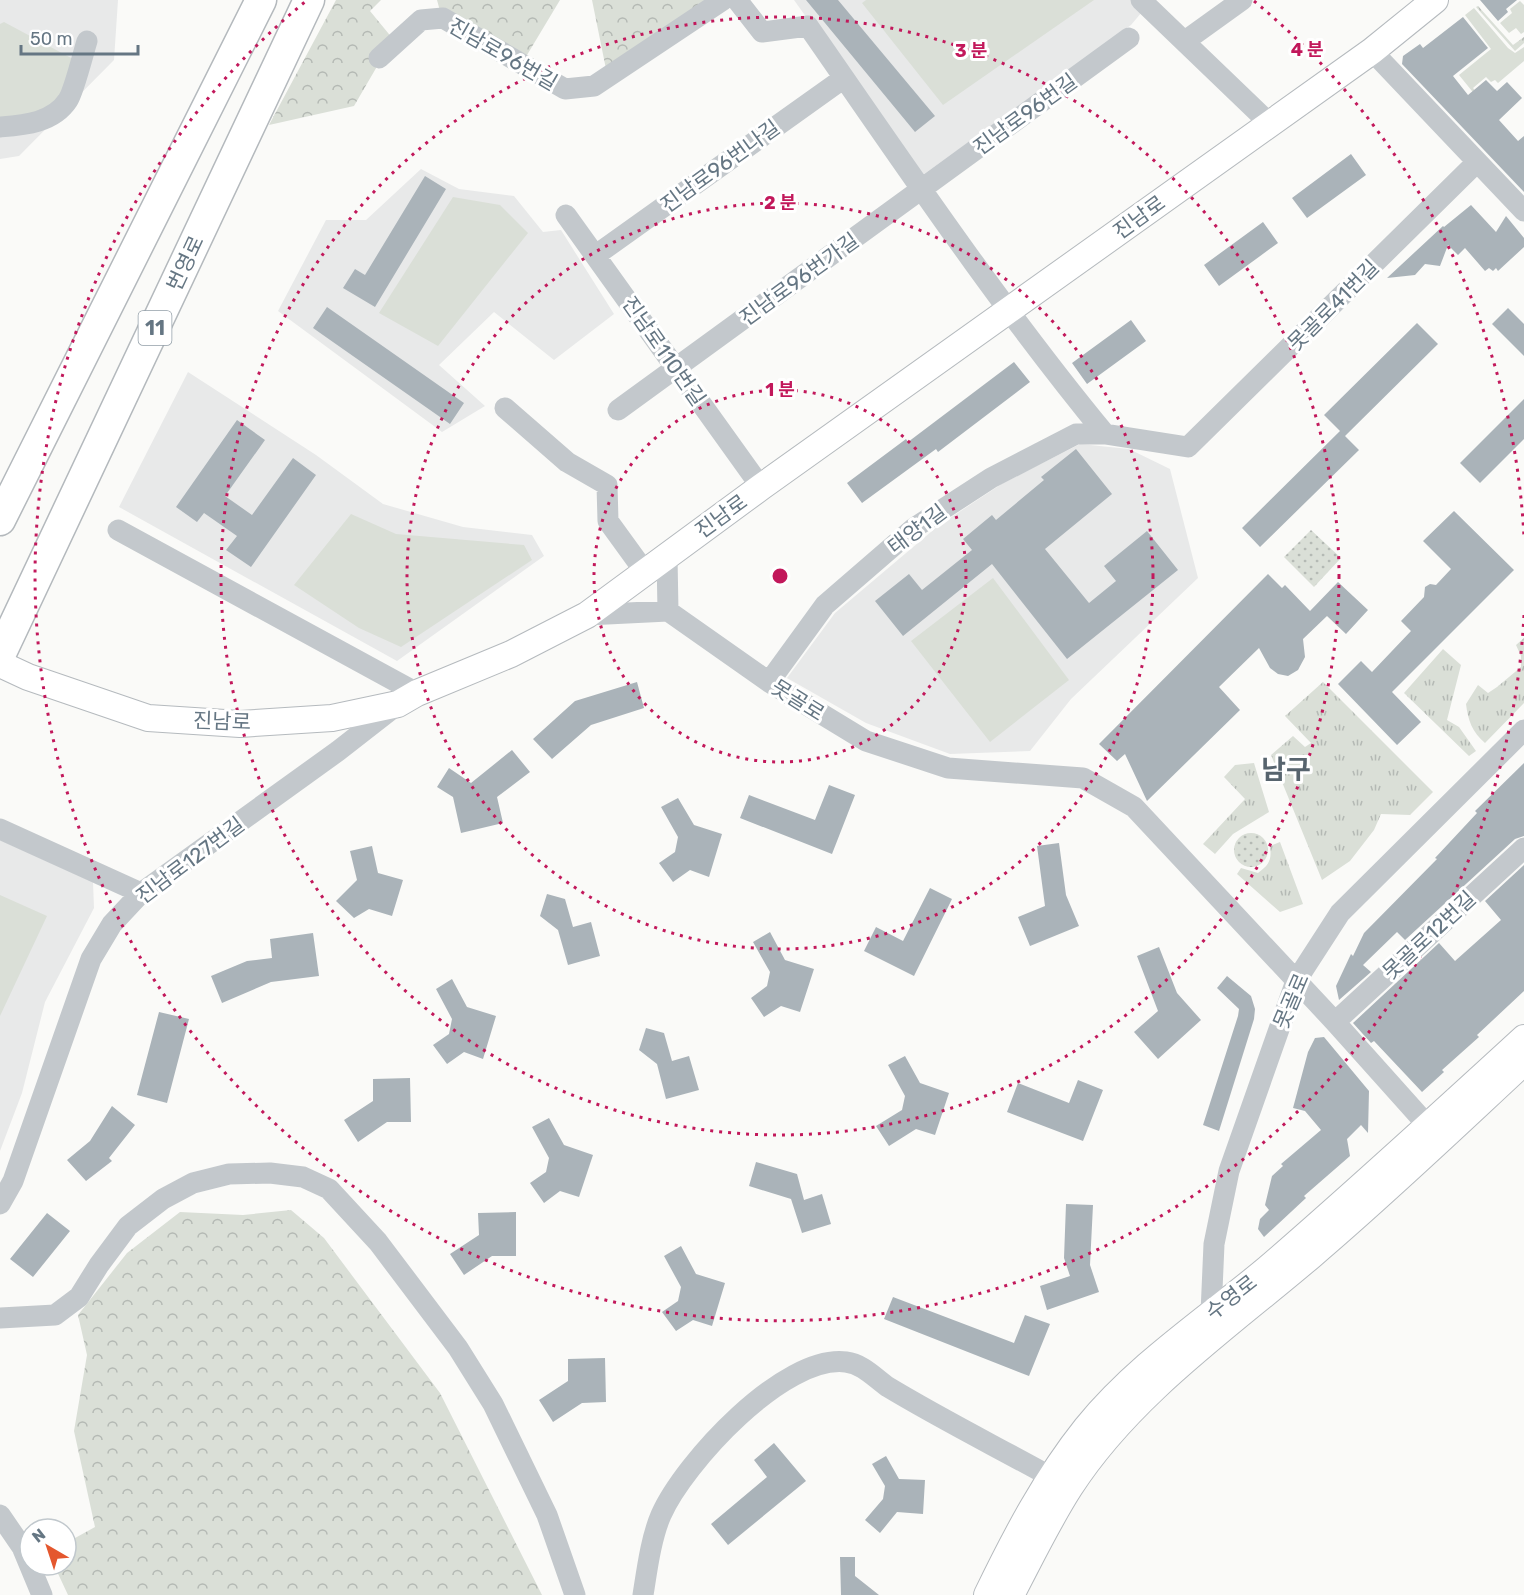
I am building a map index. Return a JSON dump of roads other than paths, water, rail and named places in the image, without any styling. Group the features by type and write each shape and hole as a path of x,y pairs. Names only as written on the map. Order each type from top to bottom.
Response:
{"highway":[{"name":"11","path":"0,520 261,0"},
{"name":"번영로","path":"0,655 309,0"}],"main road":[{"name":"진남로","path":"0,664 28,677 148,718 240,724 332,718 408,698 511,654 586,615 761,487 1372,51 1435,0"},
{"name":"수영로","path":"1011,1595 1070,1486 1093,1456 1145,1398 1201,1347 1312,1255 1435,1132 1524,1038"},
{"name":"수영로","path":"987,1595 1029,1512 1051,1477 1087,1426 1106,1407 1164,1350 1524,1062"}],"street":[{"name":"진남로96번길","path":"379,58 421,20 443,18 566,89 594,86 723,0"},
{"path":"737,0 762,32 808,26 921,190 1009,310 1105,434"},
{"path":"1142,0 1269,123"},
{"path":"1185,41 1242,0"},
{"name":"진남로96번길","path":"921,190 1129,38"},
{"path":"0,127 29,125 49,118 68,100 87,41"},
{"path":"1372,51 1524,211"},
{"name":"진남로96번나길","path":"596,255 844,78"},
{"name":"못골로41번길","path":"1105,434 1188,447 1477,162"},
{"name":"진남로96번가길","path":"618,410 921,190"},
{"name":"진남로110번길","path":"566,215 761,487"},
{"path":"505,408 567,462 607,485 608,521 645,573"},
{"name":"태양1길","path":"769,682 825,605 914,528 992,478 1076,434 1105,434"},
{"path":"118,530 408,698"},
{"path":"586,615 668,611 667,556"},
{"name":"못골로","path":"668,611 769,682 866,741 948,768 1083,778 1134,807 1435,1132"},
{"name":"진남로127번길","path":"0,1204 13,1181 91,959 112,924 141,893 408,698"},
{"name":"못골로","path":"1201,1347 1212,1313 1214,1244 1229,1171 1296,981 1340,913 1524,730"},
{"path":"0,829 141,893"},
{"name":"못골로12번길","path":"1335,1022 1524,848"},
{"path":"0,1318 55,1315 79,1297 128,1226 163,1199 193,1183 229,1174 270,1173 303,1177 329,1189 378,1242 458,1348 493,1404 547,1515 575,1595"},
{"path":"643,1595 661,1516 688,1470 726,1428 769,1390 822,1363 846,1362 861,1367 888,1386 1051,1477"},
{"path":"0,1515 22,1547 42,1595"}],"district":[{"name":"남구","path":"1286,770"}]}
